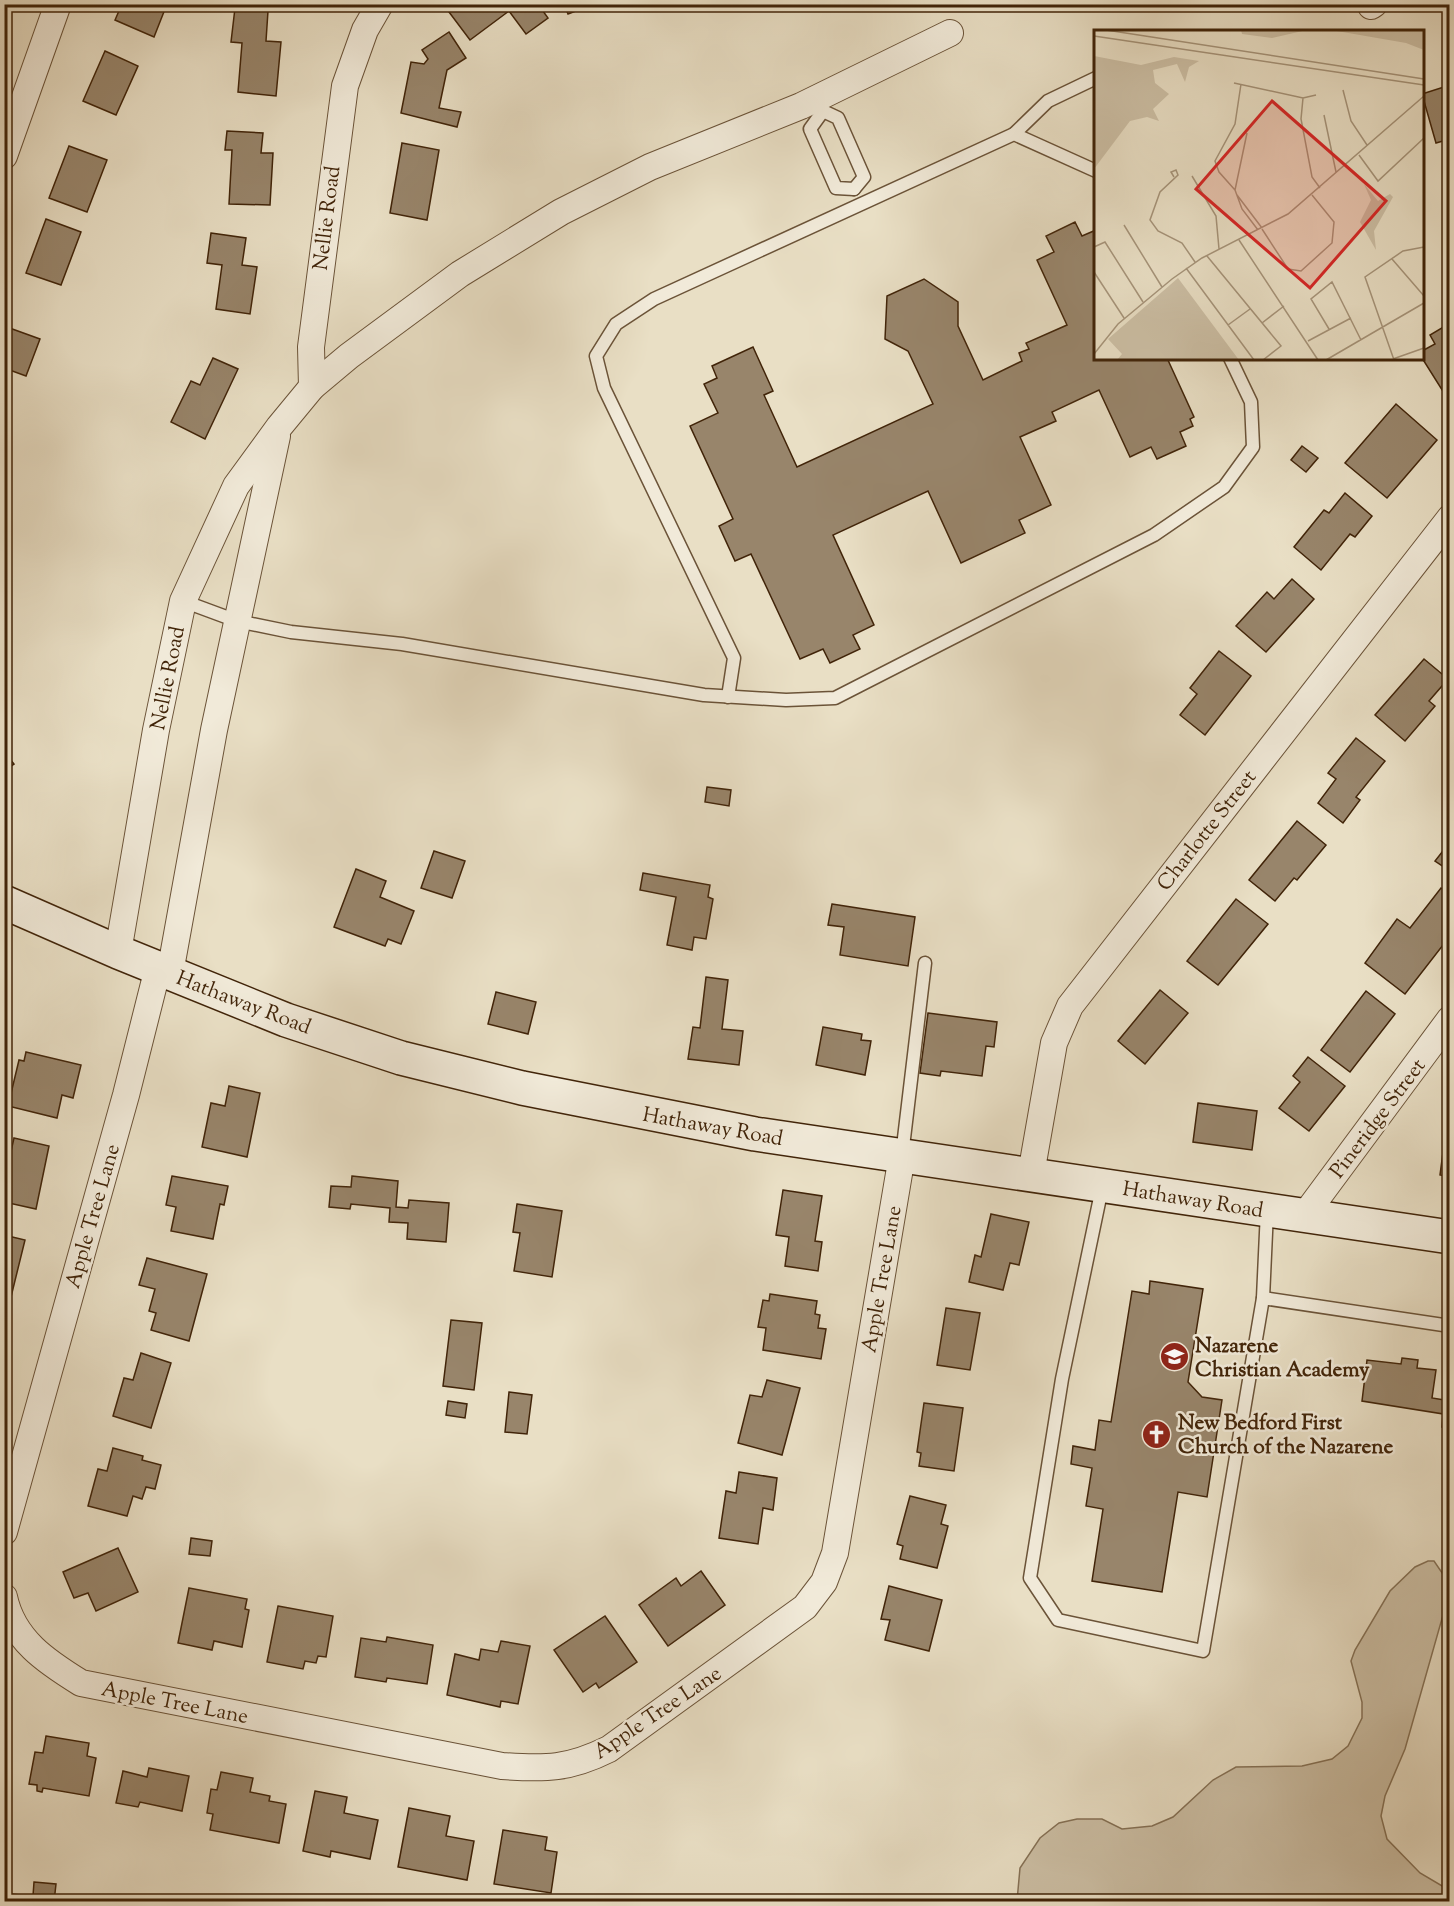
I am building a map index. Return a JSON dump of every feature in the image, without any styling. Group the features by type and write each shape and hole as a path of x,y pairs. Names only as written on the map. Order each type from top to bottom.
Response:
{"main road":[{"name":"Hathaway Road","path":"4,902 118,952 341,1040 461,1073 691,1123 1449,1237"}],"street":[{"path":"4,156 58,4"},
{"name":"Nellie Road","path":"118,952 156,730 183,602 236,486 279,427 312,387 312,336 345,86 365,30 380,4"},
{"path":"312,387 340,363 460,274 527,231 650,167 820,105 950,33"},
{"name":"Nellie Road","path":"164,970 279,427"},
{"name":"Charlotte Street","path":"1030,1174 1054,1043 1070,1006 1449,518"},
{"name":"Apple Tree Lane","path":"4,1532 164,970"},
{"name":"Pineridge Street","path":"1304,1216 1449,1019"},
{"name":"Apple Tree Lane","path":"4,1597 11,1635 53,1666 81,1683 502,1766 542,1769 580,1763 609,1749 805,1607 824,1582 835,1553 902,1156"}],"lane":[{"path":"728,697 734,658 604,388 596,356 616,324 654,299 1014,134 1048,101 1094,78"},
{"path":"820,105 838,118 864,177 854,189 836,188 810,129 820,105"},
{"path":"1014,134 1094,171"},
{"path":"854,189 862,203"},
{"path":"183,602 237,621 291,632 402,644 612,680 728,697 803,700 835,698 1154,535 1224,487 1253,447 1251,402 1231,360"},
{"path":"902,1156 925,963"},
{"path":"1103,1184 1062,1378 1030,1578 1058,1620 1203,1651 1263,1298 1267,1210"},
{"path":"1263,1298 1449,1326"}],"shaded area":[{"path":"1428,1561 1434,1561 1449,1583 1449,1594 1405,1749 1385,1796 1381,1816 1387,1839 1420,1873 1449,1890 1449,1901 1017,1901 1020,1868 1040,1838 1059,1823 1077,1819 1102,1819 1122,1829 1152,1826 1173,1817 1213,1780 1236,1767 1302,1766 1332,1759 1348,1746 1362,1718 1362,1702 1351,1661 1355,1650 1390,1591 1415,1567"}],"building":[{"path":"122,4 167,4 154,37 115,20"},
{"path":"450,4 503,4 506,8 510,4 538,4 548,18 526,34 509,11 470,40 446,8"},
{"path":"564,4 594,4 568,14"},
{"path":"235,8 268,11 266,41 281,42 276,96 238,92 242,43 231,42"},
{"path":"449,32 466,58 447,70 439,108 461,112 457,127 401,113 411,62 424,64 428,59 422,50"},
{"path":"105,51 138,66 116,115 83,101"},
{"path":"1450,85 1450,139 1436,143 1424,93"},
{"path":"227,131 263,133 261,153 273,153 270,205 229,204 232,150 225,150"},
{"path":"402,143 439,150 427,220 390,213"},
{"path":"69,146 107,160 87,212 49,198"},
{"path":"46,219 81,232 61,285 26,273"},
{"path":"1075,222 1082,236 1094,231 1094,360 1168,360 1194,417 1190,419 1193,426 1180,432 1186,446 1157,459 1151,447 1130,457 1099,390 1052,412 1056,421 1020,437 1051,505 1019,520 1025,533 961,563 928,491 833,535 874,625 853,635 860,649 830,663 823,649 800,659 751,554 735,561 719,526 733,519 690,426 718,413 704,384 717,378 712,366 753,347 773,391 764,395 797,467 933,404 908,351 885,339 887,296 924,279 958,302 958,326 983,380 1022,361 1019,353 1029,349 1026,343 1067,325 1037,260 1054,252 1046,236"},
{"path":"211,233 246,238 242,265 257,267 250,314 216,309 222,265 207,263"},
{"path":"1450,323 1450,389 1444,393 1423,360 1424,350 1435,344 1430,335"},
{"path":"4,326 40,339 26,376 4,368"},
{"path":"213,358 238,369 205,439 171,422 191,381 200,385"},
{"path":"1396,404 1437,440 1387,498 1345,463"},
{"path":"1302,446 1318,458 1306,472 1291,460"},
{"path":"1345,493 1372,516 1355,537 1350,534 1321,570 1294,547 1324,510 1329,513"},
{"path":"1292,579 1314,599 1266,652 1236,626 1267,592 1274,599"},
{"path":"1219,651 1251,676 1205,735 1180,715 1197,694 1190,688"},
{"path":"1424,659 1448,679 1429,701 1435,706 1405,741 1375,715"},
{"path":"1356,738 1385,761 1356,797 1360,800 1343,823 1318,803 1336,779 1328,773"},
{"path":"4,752 14,764 4,771"},
{"path":"707,787 731,790 729,806 705,802"},
{"path":"1297,821 1326,845 1297,880 1294,878 1275,901 1249,880"},
{"path":"1450,842 1450,871 1435,861"},
{"path":"434,851 465,861 452,898 421,888"},
{"path":"356,869 386,881 380,897 414,911 401,944 388,939 385,946 334,927"},
{"path":"643,873 710,885 708,897 713,899 706,939 694,937 692,950 667,945 676,897 640,890"},
{"path":"1441,888 1450,894 1450,936 1405,994 1365,963 1397,919 1410,928"},
{"path":"1236,899 1268,924 1218,985 1187,961"},
{"path":"832,904 915,917 908,966 840,955 844,927 828,925"},
{"path":"706,977 728,980 722,1029 743,1031 739,1065 688,1059 693,1027 700,1028"},
{"path":"1160,990 1188,1013 1145,1064 1118,1041"},
{"path":"1366,991 1395,1014 1350,1072 1321,1050"},
{"path":"496,992 536,1002 528,1034 488,1024"},
{"path":"928,1013 997,1022 994,1047 986,1046 982,1076 941,1071 940,1076 920,1073"},
{"path":"823,1027 862,1034 861,1040 871,1041 865,1075 816,1065"},
{"path":"26,1052 81,1065 73,1098 62,1095 57,1118 8,1106 19,1060 24,1061"},
{"path":"1308,1057 1345,1086 1309,1131 1279,1108 1300,1082 1293,1076"},
{"path":"229,1086 260,1093 247,1157 202,1147 211,1103 225,1106"},
{"path":"1198,1103 1257,1111 1252,1150 1193,1142"},
{"path":"1446,1130 1450,1131 1450,1177 1440,1175"},
{"path":"14,1138 49,1146 36,1209 4,1202 4,1182"},
{"path":"172,1176 228,1186 224,1205 220,1204 213,1239 171,1231 176,1207 166,1205"},
{"path":"352,1176 398,1181 396,1207 408,1208 409,1200 449,1203 446,1242 407,1239 408,1223 389,1222 390,1208 351,1204 350,1209 329,1207 331,1186 351,1187"},
{"path":"783,1190 822,1196 815,1241 822,1242 818,1271 785,1266 789,1237 776,1235"},
{"path":"517,1204 562,1211 552,1277 514,1271 520,1233 513,1232"},
{"path":"991,1214 1029,1222 1019,1265 1010,1263 1003,1290 969,1282 975,1255 981,1257"},
{"path":"4,1235 25,1240 9,1305 4,1304"},
{"path":"147,1258 207,1274 189,1341 151,1330 156,1313 149,1311 155,1289 139,1285"},
{"name":"New Bedford First Church of the Nazarene","path":"1150,1281 1203,1289 1188,1382 1202,1397 1222,1400 1207,1497 1178,1492 1162,1592 1092,1581 1103,1509 1086,1506 1092,1468 1071,1464 1073,1446 1095,1450 1099,1420 1111,1422 1132,1291 1149,1294"},
{"path":"770,1294 817,1301 815,1314 820,1315 818,1328 826,1329 821,1359 763,1350 766,1328 758,1327 763,1300 769,1301"},
{"path":"946,1308 980,1313 970,1370 937,1365"},
{"path":"451,1320 482,1323 474,1390 443,1386"},
{"path":"141,1353 171,1363 151,1428 113,1416 124,1378 133,1380"},
{"path":"1402,1358 1418,1360 1417,1368 1436,1370 1432,1398 1450,1401 1450,1428 1442,1427 1443,1414 1362,1401 1367,1360 1401,1364"},
{"path":"767,1380 800,1388 782,1455 738,1443 750,1395 762,1397"},
{"path":"509,1392 532,1395 527,1434 505,1432"},
{"path":"448,1401 467,1404 465,1418 446,1415"},
{"path":"924,1403 963,1408 954,1471 919,1466 921,1453 917,1452"},
{"path":"113,1448 143,1456 142,1460 161,1465 155,1489 146,1487 142,1499 133,1496 127,1516 88,1506 98,1469 107,1471"},
{"path":"739,1472 777,1478 773,1510 763,1508 758,1544 719,1538 726,1491 736,1493"},
{"path":"910,1496 946,1505 941,1524 948,1526 937,1568 900,1559 903,1546 897,1544"},
{"path":"191,1538 212,1541 210,1556 189,1554"},
{"path":"118,1548 138,1592 96,1611 88,1593 74,1598 63,1572"},
{"path":"701,1571 725,1605 668,1646 639,1605 676,1578 681,1586"},
{"path":"889,1586 942,1600 929,1651 885,1640 890,1620 881,1619"},
{"path":"189,1588 247,1599 245,1609 249,1610 242,1647 214,1641 212,1650 178,1643"},
{"path":"278,1606 333,1616 326,1657 318,1656 316,1663 305,1661 303,1669 267,1662"},
{"path":"605,1616 637,1662 599,1688 596,1683 583,1692 554,1650"},
{"path":"387,1637 433,1645 427,1684 387,1678 386,1682 355,1677 361,1638 386,1642"},
{"path":"501,1641 530,1646 518,1704 501,1701 500,1707 447,1695 455,1654 479,1660 481,1649 498,1652"},
{"path":"46,1736 89,1743 87,1756 96,1758 89,1796 43,1788 42,1792 37,1791 37,1785 29,1784 35,1752 43,1753"},
{"path":"149,1768 189,1776 182,1811 140,1802 138,1807 116,1803 123,1771 147,1777"},
{"path":"221,1772 253,1778 250,1792 270,1796 269,1801 286,1804 279,1843 210,1830 213,1814 207,1813 211,1789 217,1790"},
{"path":"315,1791 347,1797 344,1813 378,1820 370,1859 331,1851 330,1857 303,1851"},
{"path":"409,1808 450,1816 446,1836 474,1841 467,1880 398,1867"},
{"path":"503,1830 547,1837 545,1850 557,1852 551,1893 494,1884"},
{"path":"34,1882 56,1884 54,1902 9,1902 10,1894 33,1896"}],"place":[{"name":"Nazarene Christian Academy","path":"1174,1357"},
{"name":"New Bedford First Church of the Nazarene","path":"1157,1434"}]}
